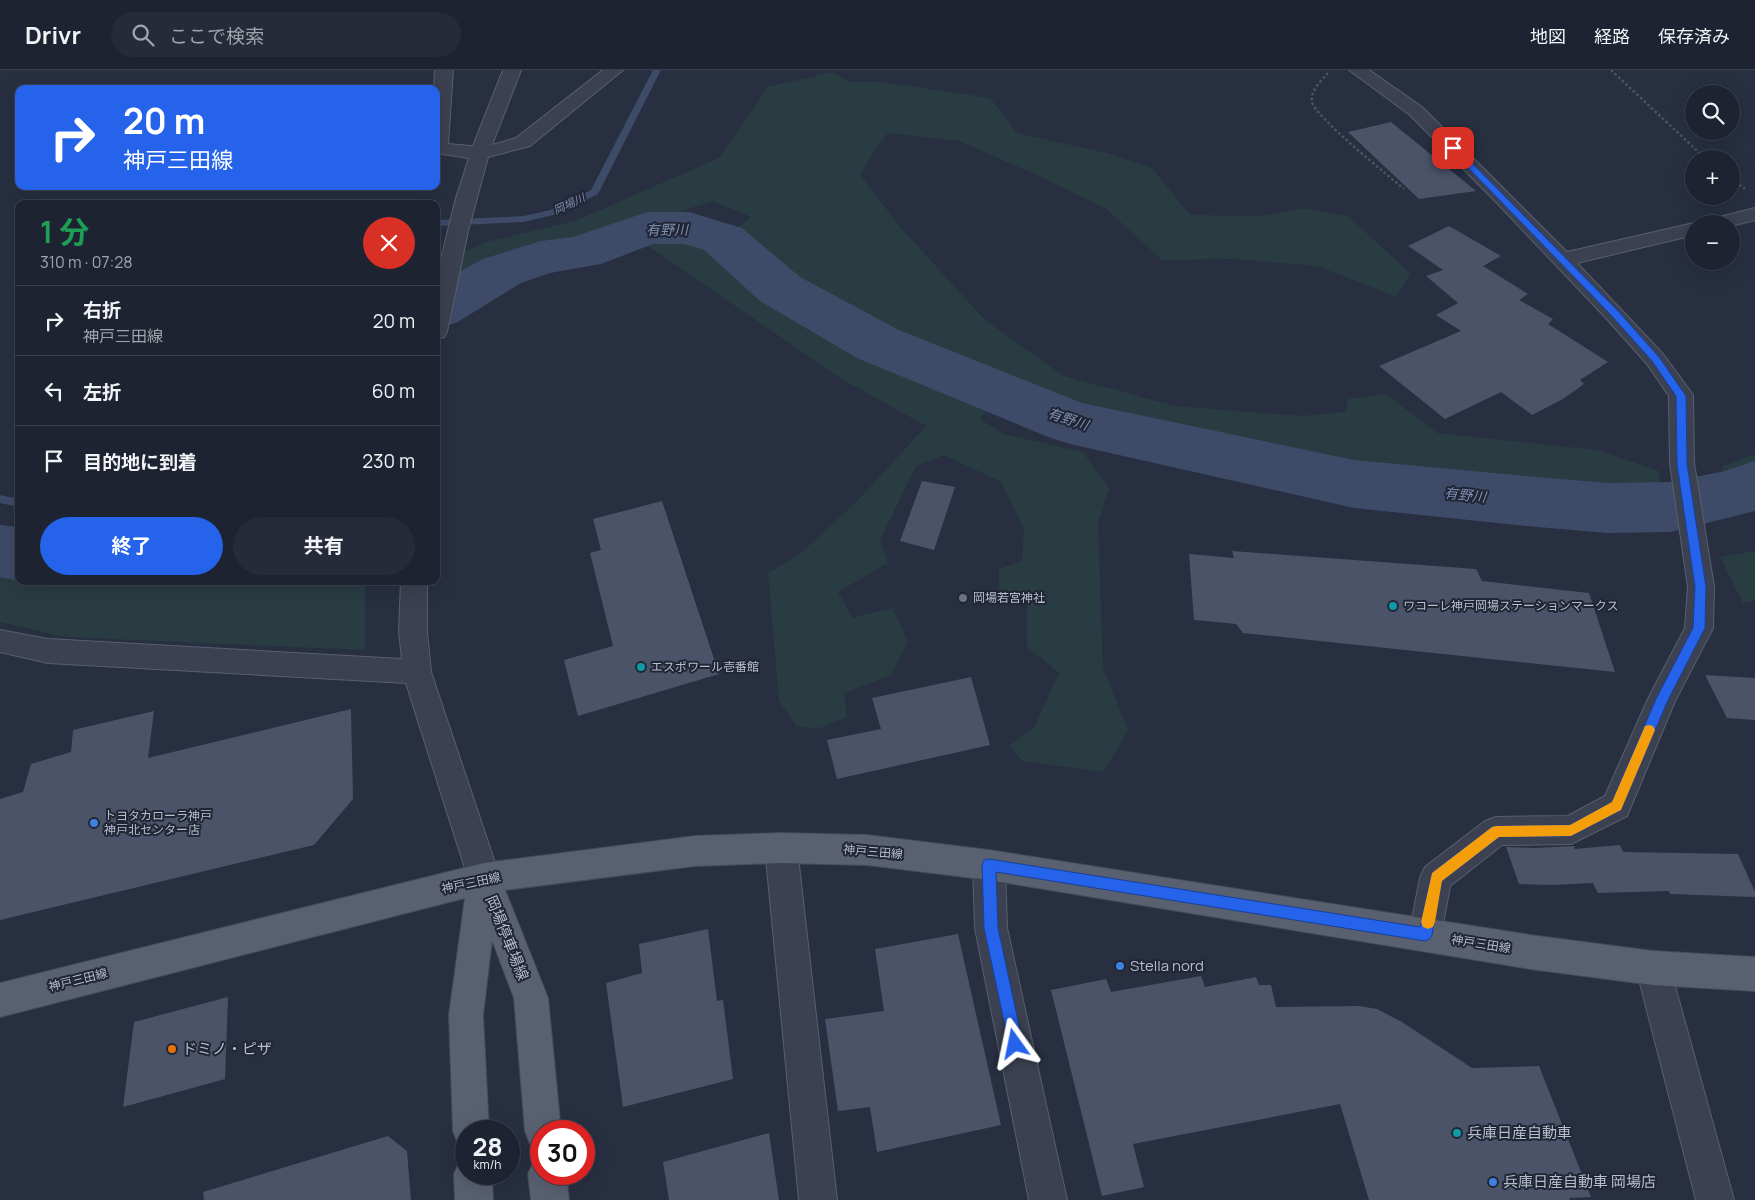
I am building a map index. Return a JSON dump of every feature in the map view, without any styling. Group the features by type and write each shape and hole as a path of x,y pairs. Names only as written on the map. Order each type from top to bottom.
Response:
{"main road":[{"name":"神戸三田線","path":"0,1000 484,878 695,852 781,848 867,850 989,865 1530,952 1653,968 1755,974"},
{"name":"岡場停車場線","path":"471,1120 466,1015 484,878"},
{"name":"岡場停車場線","path":"484,878 531,998 542,1120"},
{"path":"473,1185 474,1200"},
{"path":"548,1185 550,1200"}],"street":[{"path":"440,122 444,70"},
{"path":"440,314 479,152 512,70"},
{"path":"440,149 447,151 479,152 507,149 523,142 614,70"},
{"path":"1358,70 1416,111 1503,198 1614,313 1655,359 1681,396 1682,464 1701,587 1699,628 1662,699 1616,806 1571,830 1496,832 1436,878 1425,935"},
{"path":"1740,218 1755,214"},
{"path":"1561,260 1685,231"},
{"path":"414,585 413,632 417,672 484,878"},
{"path":"0,640 48,651 417,672"},
{"path":"781,848 818,1200"},
{"path":"989,865 991,928 1048,1200"},
{"path":"1653,968 1714,1200"}],"path":[{"path":"1329,70 1312,93 1312,104 1325,120 1404,189"},
{"path":"1611,70 1696,150"}],"shaded area":[{"path":"832,72 850,82 882,82 990,98 1017,133 1107,153 1152,168 1190,215 1259,216 1303,208 1348,216 1410,273 1403,287 1395,296 1317,266 1234,259 1162,260 1105,208 959,141 888,133 860,175 901,228 986,321 1064,376 1175,406 1301,416 1346,412 1348,399 1386,394 1437,433 1597,450 1659,471 1662,526 1590,524 1364,496 1235,473 1096,436 996,397 980,419 1004,434 1083,452 1109,488 1098,524 1103,668 1128,731 1103,772 1022,761 1009,746 1034,727 1059,673 1027,647 1027,601 998,603 999,569 1022,561 1024,529 1001,482 944,455 916,466 880,540 888,563 838,592 853,618 893,608 908,642 891,675 844,693 847,717 820,728 797,727 779,701 768,573 800,554 858,500 926,426 840,378 641,241 686,221 733,231 751,217 713,201 579,244 522,247 440,298 440,262 486,242 575,221 719,158 768,87"},
{"path":"1755,454 1755,495 1721,508 1723,466"},
{"path":"1755,551 1755,600 1743,603 1720,557"},
{"path":"0,573 15,575 15,585 365,585 365,650 65,637 0,622"}],"building":[{"path":"1391,122 1476,191 1419,199 1348,132"},
{"path":"1449,226 1501,256 1483,266 1528,294 1519,300 1553,319 1548,324 1608,362 1580,380 1584,384 1563,399 1532,415 1501,392 1445,419 1379,366 1461,331 1436,315 1458,303 1426,276 1443,270 1408,246"},
{"path":"922,481 955,487 934,550 900,541"},
{"path":"662,501 719,674 578,716 564,660 613,646 590,553 601,550 593,519"},
{"name":"ワコーレ神戸岡場ステーションマークス","path":"1232,551 1476,569 1482,581 1589,593 1615,672 1243,633 1236,624 1194,620 1189,554 1234,558"},
{"path":"1705,675 1755,678 1755,720 1727,718"},
{"path":"971,677 990,745 837,779 827,740 881,729 872,698"},
{"path":"351,709 353,799 314,845 0,920 0,799 23,792 31,764 71,752 73,730 154,711 148,758"},
{"path":"1620,845 1623,852 1738,854 1755,892 1755,897 1670,894 1669,891 1598,893 1593,883 1519,884 1506,847 1574,846 1575,849"},
{"path":"708,929 717,1001 723,1000 733,1079 623,1107 606,983 642,973 639,944"},
{"path":"958,934 1001,1125 877,1152 870,1107 838,1111 825,1019 884,1011 875,949"},
{"path":"1201,976 1205,987 1256,977 1259,985 1271,985 1276,1007 1359,1006 1377,1009 1402,1022 1472,1068 1539,1066 1591,1197 1569,1198 1570,1200 1369,1200 1340,1104 1133,1144 1144,1187 1102,1196 1051,990 1106,979 1111,992"},
{"path":"228,997 225,1079 123,1107 134,1022"},
{"path":"769,1133 779,1200 669,1200 663,1162"},
{"path":"388,1136 407,1151 411,1200 204,1200 203,1192"}],"waterway":[{"name":"岡場川","path":"440,223 524,219 554,212 595,192 657,70"},
{"name":"有野川","path":"440,308 502,271 541,258 582,252 647,228 689,228 723,239 780,289 878,344 1070,422 1354,484 1526,501 1607,508 1670,507 1735,493 1755,485"},
{"name":"岡場川","path":"0,499 15,502"},
{"name":"有野川","path":"0,551 15,553"}],"slow traffic":[{"path":"1428,922 1436,878 1496,832 1571,830 1616,806 1649,730"}],"place":[{"name":"岡場若宮神社","path":"963,598"},
{"name":"ワコーレ神戸岡場ステーションマークス","path":"1393,606"},
{"name":"エスポワール壱番館","path":"641,667"},
{"name":"トヨタカローラ神戸 神戸北センター店","path":"94,823"},
{"name":"Stella nord","path":"1120,966"},
{"name":"ドミノ・ピザ","path":"172,1049"},
{"name":"兵庫日産自動車","path":"1457,1133"},
{"name":"兵庫日産自動車 岡場店","path":"1493,1182"}],"route":[{"path":"1015,1044 991,928 989,865 1425,935 1436,878 1496,832 1571,830 1616,806 1662,699 1699,628 1701,587 1682,464 1681,396 1655,359 1614,313 1453,148"}]}
